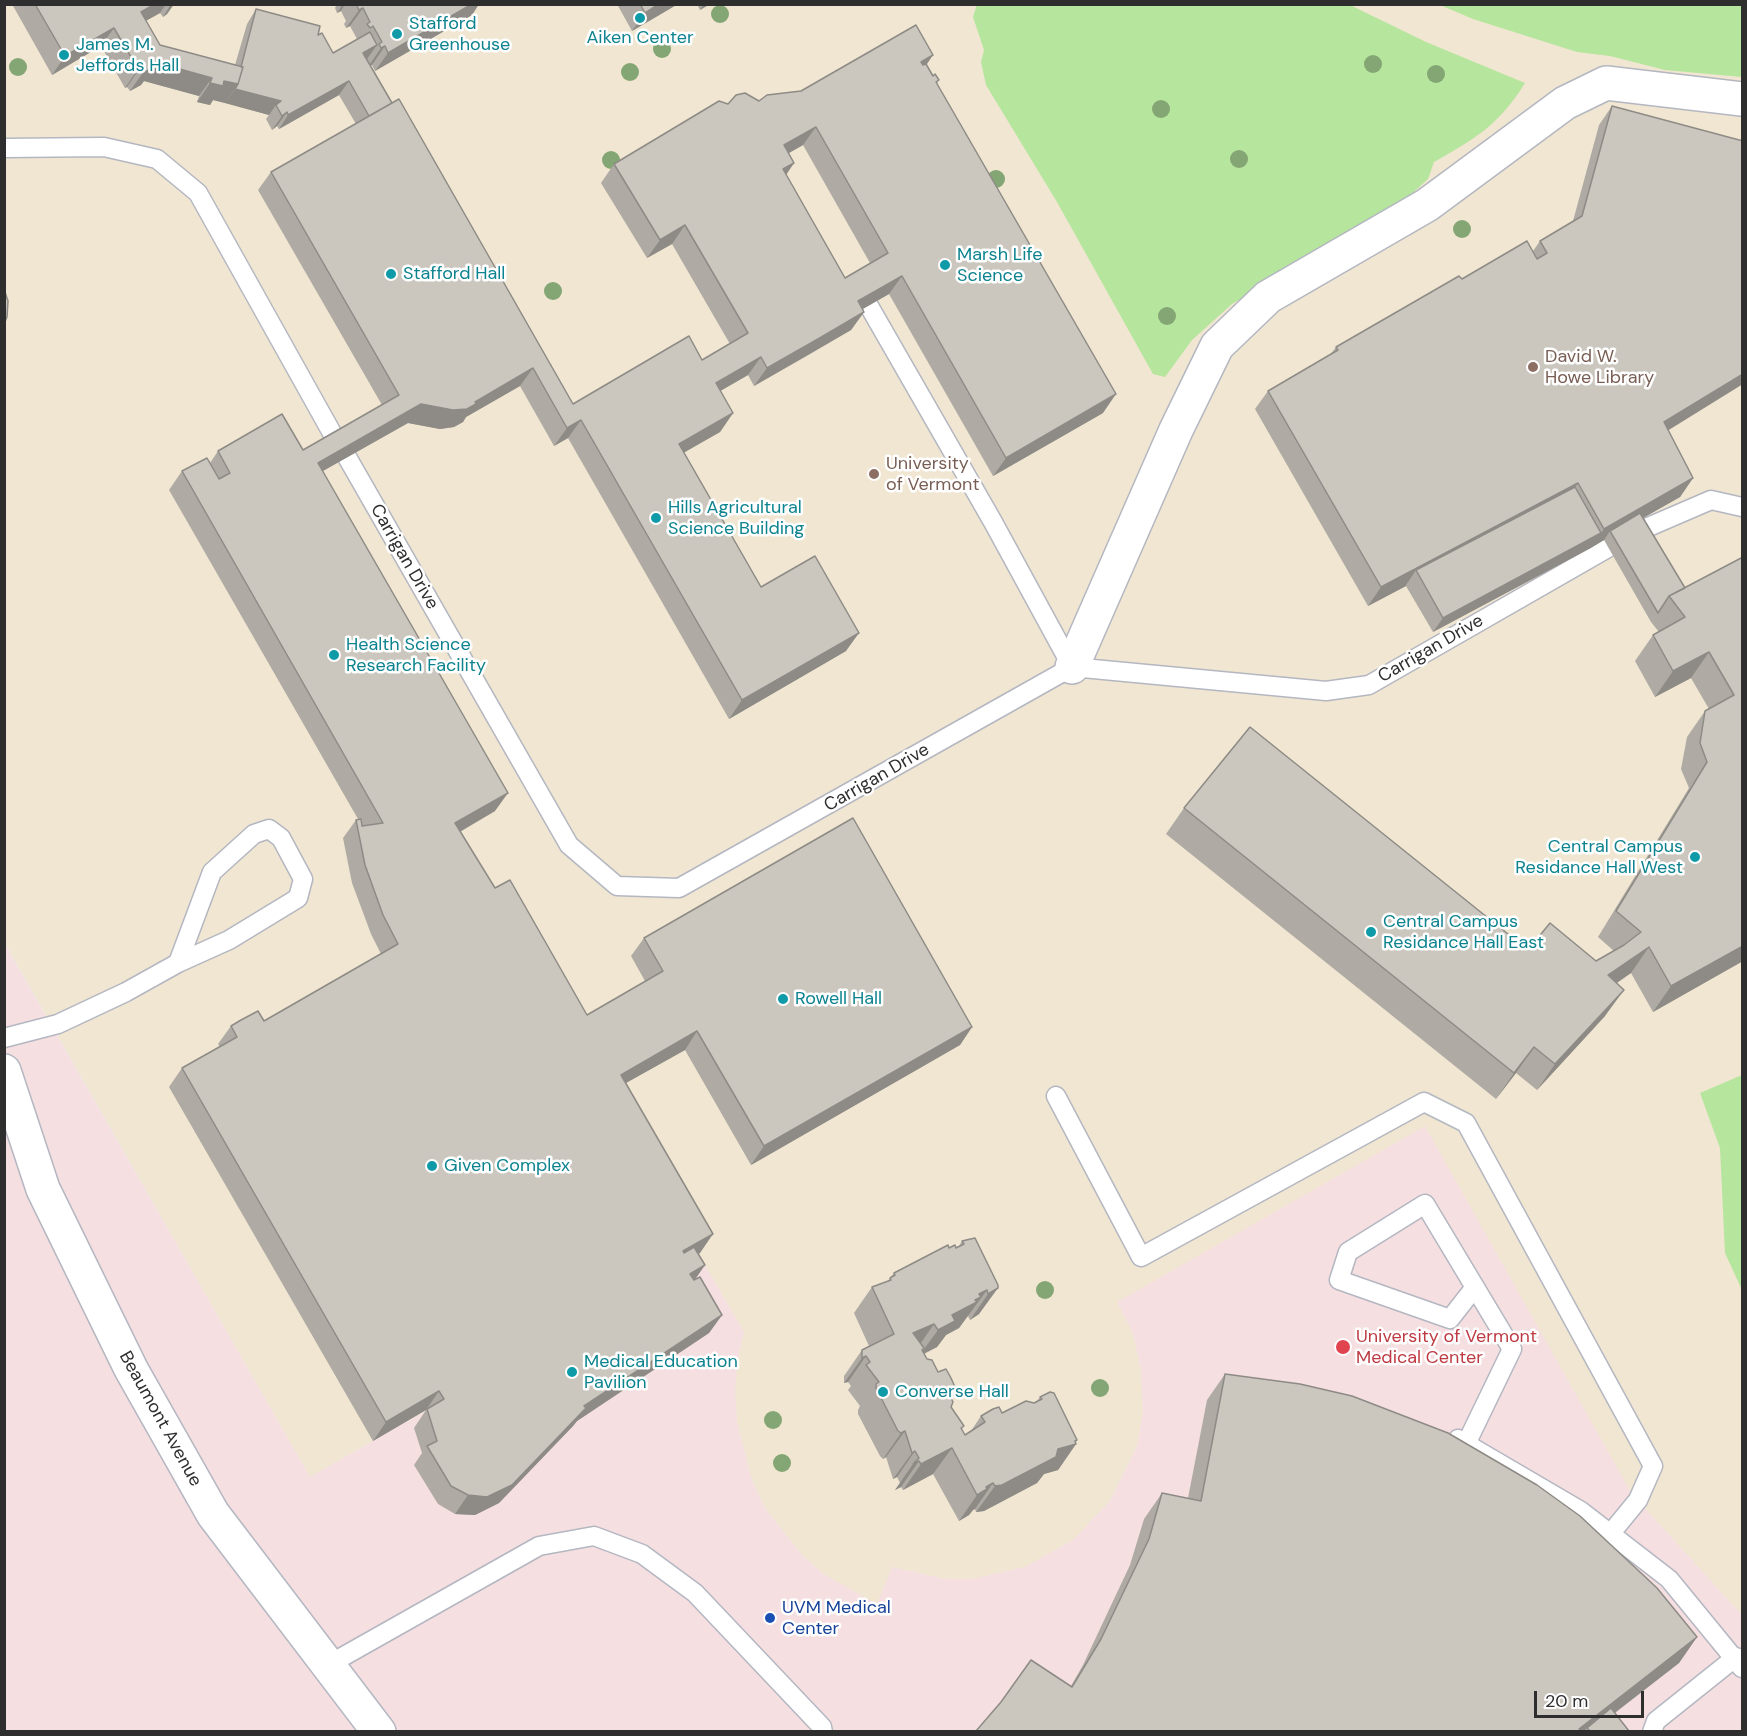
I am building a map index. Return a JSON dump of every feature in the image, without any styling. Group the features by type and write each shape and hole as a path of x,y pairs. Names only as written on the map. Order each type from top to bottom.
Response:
{"street":[{"path":"1072,667 1176,430 1217,346 1268,297 1426,205 1565,103 1606,83 1743,99"},
{"name":"Beaumont Avenue","path":"4,1071 44,1189 131,1369 213,1514 379,1731"}],"lane":[{"path":"4,148 104,147 157,159 198,193 337,442"},
{"path":"869,306 993,522 1072,667"},
{"name":"Carrigan Drive","path":"347,457 569,845 617,886 679,888 1072,667 1326,691 1370,685 1608,548"},
{"path":"1639,531 1711,500 1743,507"},
{"path":"4,1038 58,1024 178,963 229,940 298,898 303,879 281,838 268,829 254,834 212,872 178,963"},
{"path":"1056,1096 1141,1257 1424,1102 1466,1123 1653,1466 1638,1500 1611,1533"},
{"path":"1467,1442 1512,1349 1475,1287 1425,1204 1348,1252 1339,1280 1450,1318 1475,1287"},
{"path":"1445,1434 1467,1442 1581,1511 1611,1533 1670,1579 1739,1663 1656,1721 1652,1731"},
{"path":"328,1665 538,1546 594,1536 642,1554 695,1593 823,1731"}],"shaded area":[{"name":"University of Vermont","path":"4,5 1742,5 1742,1615 1632,1494 1117,1301 1133,1333 1141,1370 1143,1412 1137,1446 1110,1501 1073,1540 1025,1567 972,1579 945,1579 892,1567 878,1605 825,1575 802,1555 765,1508 752,1480 737,1422 735,1392 737,1362 744,1332 699,1255 310,1477 5,943"},
{"name":"University of Vermont Medical Center","path":"4,943 310,1477 699,1255 744,1332 737,1362 735,1392 737,1422 752,1480 765,1508 802,1555 825,1575 877,1604 892,1567 945,1579 972,1579 1025,1567 1073,1540 1110,1501 1137,1446 1143,1412 1141,1370 1133,1333 1117,1302 1425,1126 1632,1494 1742,1615 1742,1731 5,1731"}],"green space":[{"path":"977,4 1350,5 1426,42 1525,83 1505,110 1485,130 1434,162 1428,179 1395,209 1232,304 1192,340 1165,377 1153,374 1057,202 986,85 981,62 984,50 973,17"},
{"path":"1440,5 1742,5 1742,77 1665,70 1610,56 1577,52 1473,19"},
{"path":"1742,1075 1742,1290 1725,1253 1720,1148 1700,1093"}],"building":[{"path":"35,4 155,4 141,12 160,45 243,67 238,84 224,81 223,86 210,83 212,78 151,61 154,67 143,73 140,68 138,69 114,28 65,56"},
{"path":"358,4 472,4 388,53 385,46 381,48 379,44 382,42 373,26 370,28 367,24 370,22 363,8 359,10"},
{"path":"640,4 659,4 645,13"},
{"path":"256,9 320,26 318,35 322,33 333,53 370,32 377,45 363,53 392,103 369,116 349,81 288,115 287,112 282,116 276,105 281,101 235,89 243,67 241,67"},
{"path":"916,25 933,55 921,62 923,65 926,64 933,76 935,74 939,80 936,82 1116,394 1006,458 902,276 858,301 864,312 818,339 767,368 761,357 716,383 733,413 679,444 761,587 815,556 859,633 742,700 581,420 567,428 533,368 467,409 453,410 421,404 318,463 508,793 455,823 495,888 510,880 587,1015 663,971 644,938 853,818 972,1027 764,1146 697,1031 621,1075 713,1234 683,1251 684,1253 694,1247 705,1265 690,1274 694,1280 700,1277 722,1315 584,1406 586,1408 512,1485 487,1497 468,1495 451,1486 427,1446 437,1441 427,1409 444,1399 439,1391 386,1422 182,1068 237,1037 231,1026 241,1020 258,1011 264,1021 398,944 383,915 365,865 356,820 361,819 362,826 383,823 182,471 207,458 219,479 230,473 218,451 282,414 303,450 399,395 271,172 399,99 573,404 689,336 702,360 748,333 685,225 660,240 614,164 719,101 728,104 736,95 745,93 759,101 767,95 801,91","holes":["816,127 888,253 845,278 783,169 794,163 784,145"]},
{"name":"David W. Howe Library","path":"1612,106 1743,141 1743,374 1664,422 1693,478 1604,529 1578,483 1381,587 1268,391 1338,350 1336,347 1459,276 1462,279 1527,241 1537,259 1547,253 1540,241 1582,216"},
{"path":"4,289 8,301 4,324"},
{"path":"1575,487 1601,533 1443,618 1416,570"},
{"path":"1640,513 1685,588 1669,596 1658,613 1610,531"},
{"path":"1743,557 1743,946 1671,986 1649,947 1608,975 1624,990 1555,1064 1534,1047 1514,1073 1184,808 1250,727 1528,950 1550,923 1596,961 1641,932 1616,911 1707,762 1700,743 1705,711 1734,695 1709,652 1673,671 1653,635 1685,617 1669,596"},
{"path":"975,1238 998,1288 988,1294 987,1290 979,1294 981,1297 975,1300 977,1302 952,1315 955,1321 938,1330 934,1324 913,1333 924,1348 922,1350 927,1359 932,1360 938,1372 946,1369 951,1378 955,1387 947,1390 953,1402 951,1407 964,1426 961,1428 965,1435 985,1422 981,1416 993,1409 999,1407 1002,1413 1026,1401 1034,1403 1050,1392 1054,1393 1077,1440 1076,1444 1058,1449 1056,1457 1002,1485 995,1486 993,1483 977,1495 952,1448 921,1464 919,1461 913,1464 919,1458 915,1451 912,1453 905,1431 901,1433 898,1431 876,1388 879,1382 866,1365 870,1362 866,1356 862,1358 862,1350 894,1334 872,1287 891,1280 894,1273 948,1245 949,1248 955,1245 956,1248 964,1244 962,1241"},
{"path":"1225,1374 1300,1384 1352,1396 1448,1433 1537,1485 1580,1516 1657,1588 1697,1637 1579,1729 1582,1731 976,1731 1001,1702 1031,1660 1072,1687 1101,1639 1149,1539 1162,1493 1201,1501"},
{"path":"1611,1708 1629,1731 1590,1731 1587,1728"}],"place":[{"name":"Aiken Center","path":"640,18"},
{"name":"Stafford Greenhouse","path":"397,34"},
{"name":"James M. Jeffords Hall","path":"64,55"},
{"name":"Marsh Life Science","path":"945,265"},
{"name":"Stafford Hall","path":"391,274"},
{"name":"David W. Howe Library","path":"1533,367"},
{"name":"University of Vermont","path":"874,474"},
{"name":"Hills Agricultural Science Building","path":"656,518"},
{"name":"Health Science Research Facility","path":"334,655"},
{"name":"Central Campus Residance Hall West","path":"1695,857"},
{"name":"Central Campus Residance Hall East","path":"1371,932"},
{"name":"Rowell Hall","path":"783,999"},
{"name":"Given Complex","path":"432,1166"},
{"name":"University of Vermont Medical Center","path":"1343,1347"},
{"name":"Medical Education Pavilion","path":"572,1372"},
{"name":"Converse Hall","path":"883,1392"},
{"name":"UVM Medical Center","path":"770,1618"}]}
